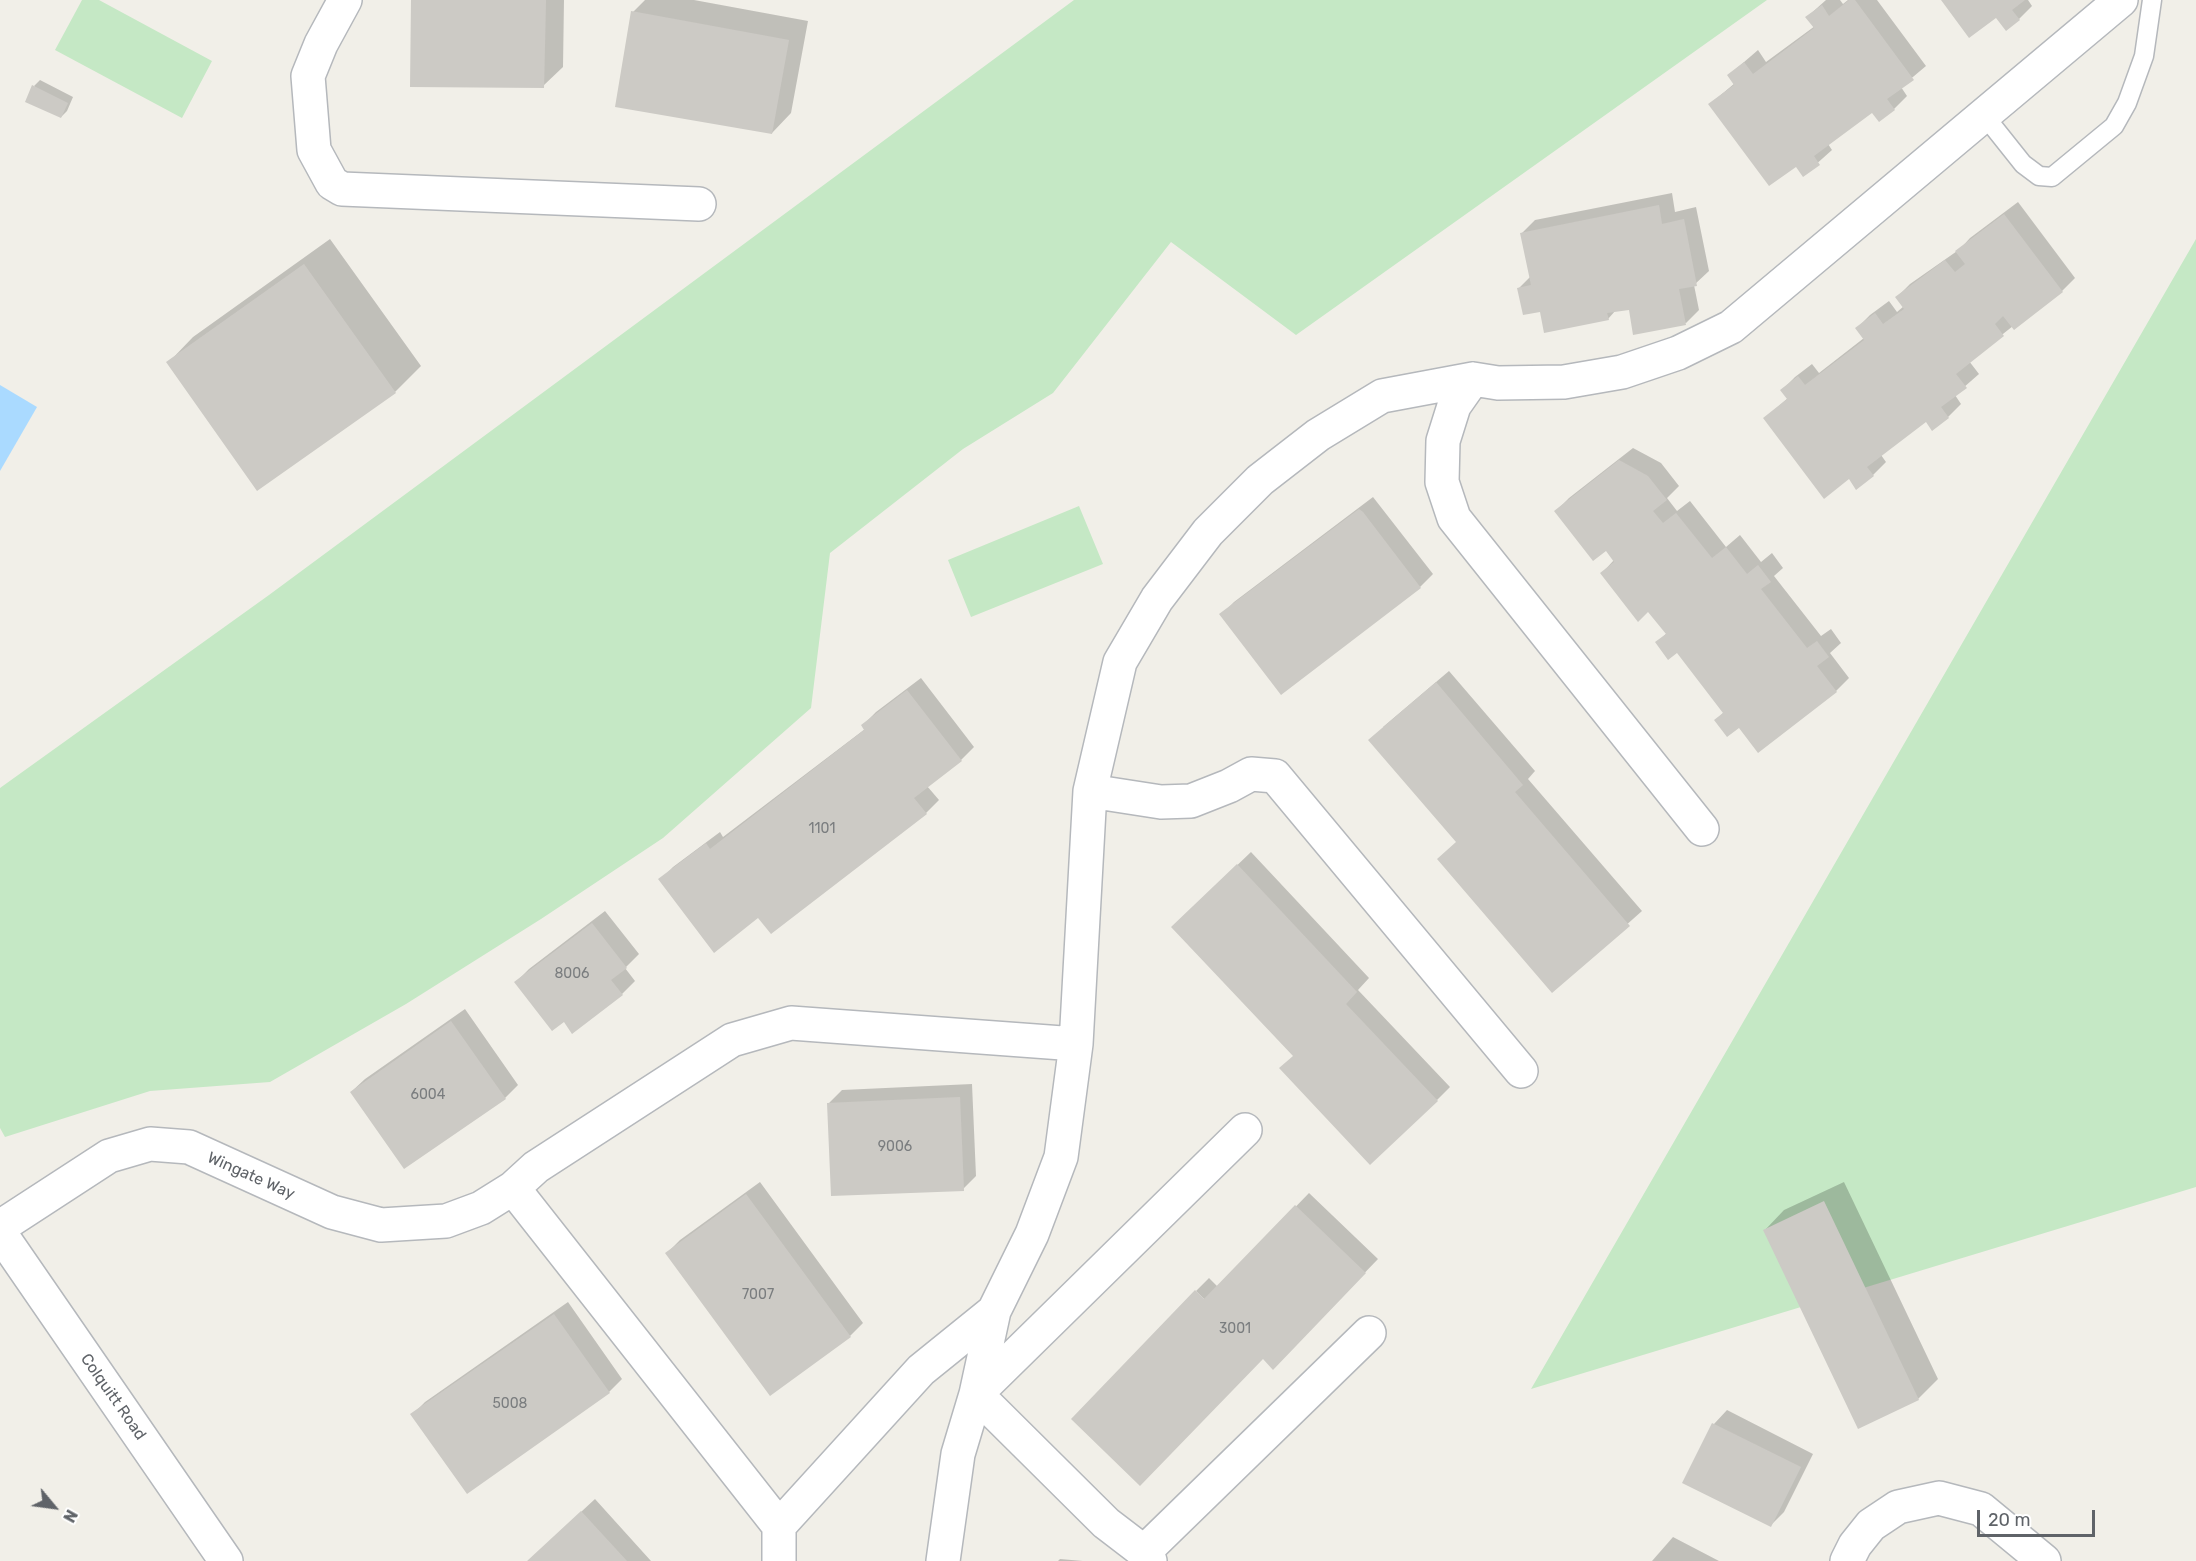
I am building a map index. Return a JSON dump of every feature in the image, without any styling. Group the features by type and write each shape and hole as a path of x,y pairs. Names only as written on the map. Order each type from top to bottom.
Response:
{"street":[{"path":"345,0 321,44 308,76 314,150 332,183 342,189 699,204"},
{"path":"943,1561 958,1454 976,1395 994,1311 1032,1234 1062,1157 1076,1044 1090,791 1119,662 1157,599 1208,532 1260,480 1318,435 1382,396 1473,379 1498,383 1564,382 1622,372 1678,353 1731,327 2121,0"},
{"path":"1473,379 1455,406 1443,441 1443,482 1454,518 1702,829"},
{"path":"1090,791 1161,802 1191,801 1229,786 1251,774 1275,776 1521,1071"},
{"name":"Wingate Way","path":"0,1227 109,1156 150,1144 189,1148 332,1212 381,1225 446,1221 481,1208 513,1188 536,1167 732,1040 791,1023 1076,1044"},
{"path":"976,1395 1245,1131"},
{"path":"513,1188 779,1526 780,1561"},
{"name":"Colquitt Road","path":"0,1233 226,1561"},
{"path":"779,1526 921,1370 994,1311"},
{"path":"976,1395 1106,1523 1147,1556 1369,1333"},
{"path":"1846,1561 1871,1525 1898,1507 1939,1498 1981,1509 2044,1561"}],"lane":[{"path":"1984,115 2023,164 2039,176 2052,177 2114,126 2127,104 2144,56 2152,0"}],"green space":[{"path":"82,0 99,0 212,61 182,118 55,50"},
{"path":"1074,0 1767,0 1296,335 1171,242 1053,393 963,449 830,553 811,708 663,838 541,919 406,1004 270,1082 150,1091 5,1137 0,1128 0,788 269,595"},
{"path":"2196,239 2196,1187 1531,1389 2041,507"},
{"path":"1079,506 1103,564 971,617 948,560"}],"water":[{"path":"0,385 37,407 0,471"}],"building":[{"path":"411,0 546,0 544,88 410,87"},
{"path":"1849,0 1855,0 1914,80 1887,99 1895,110 1879,122 1872,113 1814,156 1820,165 1803,177 1796,167 1769,186 1708,104 1734,85 1727,75 1744,62 1753,74 1814,28 1805,17 1822,5 1829,16"},
{"path":"1941,0 2025,0 2012,10 2020,20 2006,31 1996,18 1969,38"},
{"path":"631,11 789,40 772,134 615,107"},
{"path":"32,85 68,103 61,118 25,102"},
{"path":"1659,205 1662,224 1684,219 1697,286 1679,289 1686,325 1633,335 1629,310 1607,313 1609,320 1544,333 1540,312 1523,315 1517,288 1531,285 1520,233"},
{"path":"2004,214 2063,292 2014,330 2003,316 1995,324 2004,336 1956,374 1967,388 1941,407 1949,418 1932,431 1926,422 1867,467 1874,476 1856,490 1849,479 1824,499 1763,418 1787,399 1780,390 1798,376 1805,385 1864,340 1855,328 1875,313 1883,324 1904,309 1895,297 1945,260 1955,272 1965,264 1955,251"},
{"path":"304,264 396,393 257,491 166,362"},
{"path":"1619,460 1648,476 1667,500 1653,511 1663,523 1676,513 1712,558 1726,547 1747,574 1758,565 1771,582 1761,589 1807,648 1817,641 1829,657 1817,666 1837,692 1758,753 1739,728 1727,737 1714,720 1723,713 1677,653 1668,660 1655,642 1666,634 1648,612 1638,622 1600,573 1614,562 1606,551 1593,561 1554,511"},
{"path":"1359,509 1421,588 1281,695 1219,614"},
{"path":"1436,682 1523,785 1515,792 1630,926 1552,993 1437,859 1456,842 1368,740"},
{"path":"907,690 962,761 914,798 927,814 771,934 758,918 714,953 658,879 706,843 710,849 864,730 861,725"},
{"path":"1237,864 1357,992 1346,1004 1438,1101 1370,1165 1279,1068 1293,1056 1171,927"},
{"path":"592,923 627,968 611,980 623,995 572,1034 564,1022 552,1031 514,982"},
{"path":"451,1021 506,1099 404,1169 350,1092"},
{"path":"960,1097 964,1191 831,1196 827,1103"},
{"path":"746,1194 851,1337 770,1396 665,1253"},
{"path":"1824,1201 1919,1400 1858,1429 1763,1230"},
{"path":"1295,1205 1366,1273 1273,1370 1263,1359 1140,1486 1071,1419 1195,1290 1204,1299"},
{"path":"554,1314 610,1393 467,1494 410,1414"},
{"path":"1712,1423 1801,1467 1771,1527 1682,1483"},
{"path":"581,1511 627,1561 527,1561"}]}
